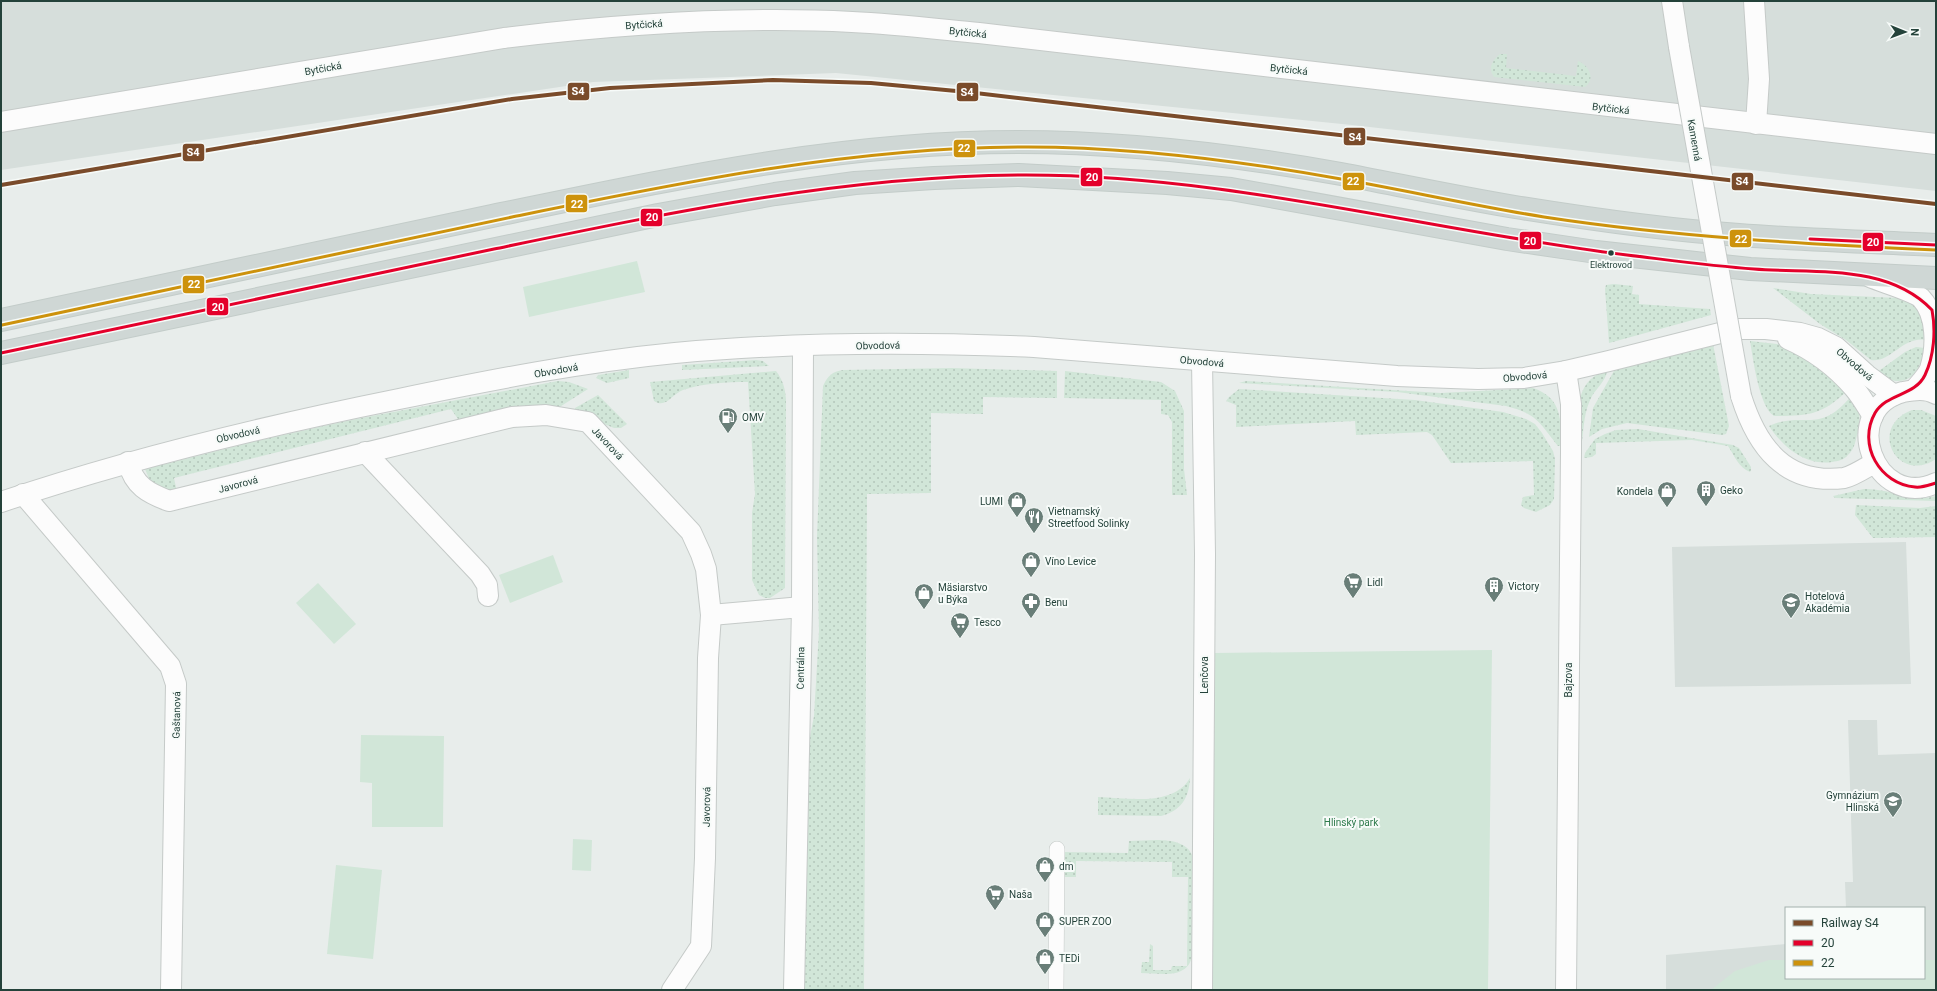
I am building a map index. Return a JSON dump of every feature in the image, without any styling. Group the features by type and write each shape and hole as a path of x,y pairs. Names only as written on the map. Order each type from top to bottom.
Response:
{"main road":[{"path":"1,320 655,182 770,162 851,151 931,145 1017,142 1100,145 1171,150 1336,173 1512,206 1610,222 1739,235 1936,245"},
{"path":"1,353 658,215 775,194 855,183 934,178 1019,175 1167,182 1231,189 1507,238 1596,252 1750,269 1936,278"}],"street":[{"name":"Kamenná","path":"1672,1 1741,396 1754,430 1767,449 1783,465 1798,474 1815,478 1845,478 1874,463"},
{"path":"1754,1 1759,79 1756,124"},
{"name":"Bytčická","path":"1,122 504,38 619,25 745,20 852,22 924,28 1936,144"},
{"path":"1864,275 1920,297 1932,311 1935,323 1935,338 1931,364 1929,371 1915,389"},
{"name":"Obvodová","path":"1,502 128,462 207,441 317,415 558,369 618,359 677,353 803,346 917,344 1027,346 1397,376 1524,378 1566,371 1736,329 1766,329 1800,333 1818,338 1830,344 1894,395"},
{"name":"Obvodová","path":"1766,329 1809,349 1826,362 1854,388 1873,416"},
{"name":"Centrálna","path":"794,990 802,607 803,346"},
{"name":"Lenčova","path":"1202,361 1205,554 1202,990"},
{"name":"Bajzova","path":"1566,371 1571,404 1566,990"},
{"path":"1936,394 1915,389 1894,395 1882,404 1873,416 1868,432 1869,448 1874,463 1885,475 1898,484 1913,487 1929,486 1936,483"},
{"name":"Javorová","path":"128,462 132,476 150,494 169,501 512,417 546,415 588,422 691,532 706,569 711,616 708,658 705,858 701,946 672,990"},
{"path":"365,452 480,574 487,585 488,596"},
{"name":"Gaštanová","path":"23,494 170,666 176,684 170,990"},
{"path":"711,616 802,607"},
{"path":"1056,990 1057,849"}],"shaded area":[{"path":"1,1 1936,1 1936,191 1352,125 836,73 593,82 1,170"},
{"name":"Hotelová Akadémia","path":"1906,542 1911,684 1675,687 1672,547"},
{"name":"Gymnázium Hlinská","path":"1848,720 1877,720 1878,755 1936,753 1936,990 1666,990 1666,955 1785,944 1785,979 1925,979 1925,907 1846,907 1845,882 1853,882"}],"green space":[{"path":"1500,54 1507,54 1506,68 1576,76 1578,61 1582,63 1590,72 1590,80 1585,87 1494,77 1491,67 1495,59"},
{"path":"637,261 645,292 529,317 523,287"},
{"path":"1614,284 1633,286 1632,294 1639,295 1639,304 1710,309 1711,315 1609,343 1605,289 1606,285"},
{"path":"1773,288 1811,294 1898,298 1907,301 1914,304 1922,312 1927,340 1911,341 1885,357 1878,360 1871,360 1846,340 1820,324"},
{"path":"1750,341 1777,344 1795,350 1848,390 1830,405 1814,412 1797,415 1774,416 1764,403 1755,370"},
{"path":"1713,344 1729,426 1726,434 1722,435 1627,423 1602,429 1589,437 1593,408 1615,369"},
{"path":"1916,347 1925,348 1919,367 1909,378 1902,381 1895,381 1876,373 1905,352"},
{"path":"756,360 763,361 769,366 682,370 682,365"},
{"path":"952,368 1057,371 1057,398 983,397 983,414 931,413 931,493 867,494 864,990 802,990 807,752 814,716 819,631 817,537 823,386 831,375 843,370"},
{"path":"629,370 629,378 607,383 596,378 598,375"},
{"path":"776,371 783,384 786,399 785,588 770,598 765,598 759,595 752,580 752,513 755,494 748,382 715,383 699,386 683,390 666,402 658,403 654,401 650,382"},
{"path":"1065,371 1161,382 1175,391 1184,411 1184,469 1187,495 1172,495 1172,422 1168,415 1161,414 1161,400 1064,398"},
{"path":"1605,371 1607,372 1605,378 1592,396 1587,407 1582,442 1580,443 1579,411 1582,391 1594,376"},
{"path":"558,381 569,382 588,389 558,408 466,421 458,419 451,409 174,478 177,492 170,493 150,481 145,469 256,441 351,420"},
{"path":"1246,381 1441,393 1533,388 1550,397 1555,404 1560,418 1561,446 1558,446 1541,425 1531,416 1525,412 1506,406 1397,392 1239,383"},
{"path":"1239,389 1415,400 1503,412 1526,419 1535,424 1553,451 1555,459 1554,499 1550,505 1536,512 1524,508 1521,505 1523,497 1534,495 1533,461 1451,463 1432,435 1427,432 1356,435 1355,421 1236,427 1236,405 1226,401"},
{"path":"598,395 627,424 621,428 614,428 575,412 575,408"},
{"path":"1852,395 1855,399 1860,416 1859,425 1854,447 1846,457 1841,460 1822,462 1804,458 1788,448 1769,426 1792,420 1820,419 1830,415"},
{"path":"1912,410 1921,410 1936,416 1936,459 1922,465 1909,465 1899,459 1892,451 1890,440 1891,428 1899,418"},
{"path":"1638,429 1733,445 1739,448 1751,467 1751,470 1750,472 1743,468 1728,446 1692,440 1596,443 1596,454 1592,457 1584,458 1585,453 1595,439 1616,430"},
{"path":"1864,489 1874,489 1917,498 1936,496 1936,501 1835,498 1833,496"},
{"path":"1856,505 1920,508 1936,506 1936,537 1873,538 1855,515"},
{"path":"553,555 563,582 510,603 499,575"},
{"path":"318,583 356,624 334,644 296,603"},
{"name":"Hlinský park","path":"1492,650 1488,990 1212,990 1214,653"},
{"path":"361,735 444,736 443,827 372,827 372,783 360,782"},
{"path":"1190,778 1188,792 1183,803 1168,814 1161,816 1098,815 1098,797 1149,799 1161,797 1173,793 1182,787"},
{"path":"573,839 592,840 591,871 572,870"},
{"path":"1156,840 1175,842 1189,850 1193,857 1192,957 1189,964 1187,966 1188,877 1172,877 1172,862 1076,861 1076,877 1060,877 1060,852 1128,853 1129,841"},
{"path":"336,865 382,870 373,959 327,954"},
{"path":"1150,944 1153,946 1153,970 1171,970 1172,966 1187,966 1178,972 1171,974 1141,973 1142,962 1149,962"},
{"path":"1769,960 1785,960 1785,979 1925,979 1925,960 1936,960 1936,990 1711,990 1735,971"}],"rail line":[{"name":"S4","path":"1,185 512,99 610,88 773,80 871,83 967,92 1936,204"}],"transit line":[{"name":"22","path":"2,325 448,230 700,180 827,161 954,149 1059,147 1140,152 1221,160 1301,172 1519,213 1593,224 1740,239 1936,250"},
{"name":"20","path":"1,353 625,222 756,199 821,189 954,177 1021,175 1098,177 1250,193 1476,232 1627,255 1738,268 1849,274 1894,284 1914,295 1932,310 1934,326 1932,352 1928,368 1920,382 1915,387 1880,406 1875,413 1870,425 1869,438 1871,450 1875,461 1882,471 1891,479 1902,484 1915,487 1923,487 1936,483"},
{"name":"20","path":"1810,239 1936,245"}],"place":[{"name":"Elektrovod","path":"1611,253"},
{"name":"OMV","path":"728,434"},
{"name":"Geko","path":"1706,507"},
{"name":"Kondela","path":"1667,508"},
{"name":"LUMI","path":"1017,518"},
{"name":"Vietnamský Streetfood Solinky","path":"1034,534"},
{"name":"Víno Levice","path":"1031,578"},
{"name":"Lidl","path":"1353,599"},
{"name":"Victory","path":"1494,603"},
{"name":"Mäsiarstvo u Býka","path":"924,610"},
{"name":"Benu","path":"1031,619"},
{"name":"Hotelová Akadémia","path":"1791,619"},
{"name":"Tesco","path":"960,639"},
{"name":"Gymnázium Hlinská","path":"1893,818"},
{"name":"dm","path":"1045,883"},
{"name":"Naša","path":"995,911"},
{"name":"SUPER ZOO","path":"1045,938"},
{"name":"TEDi","path":"1045,975"}]}
